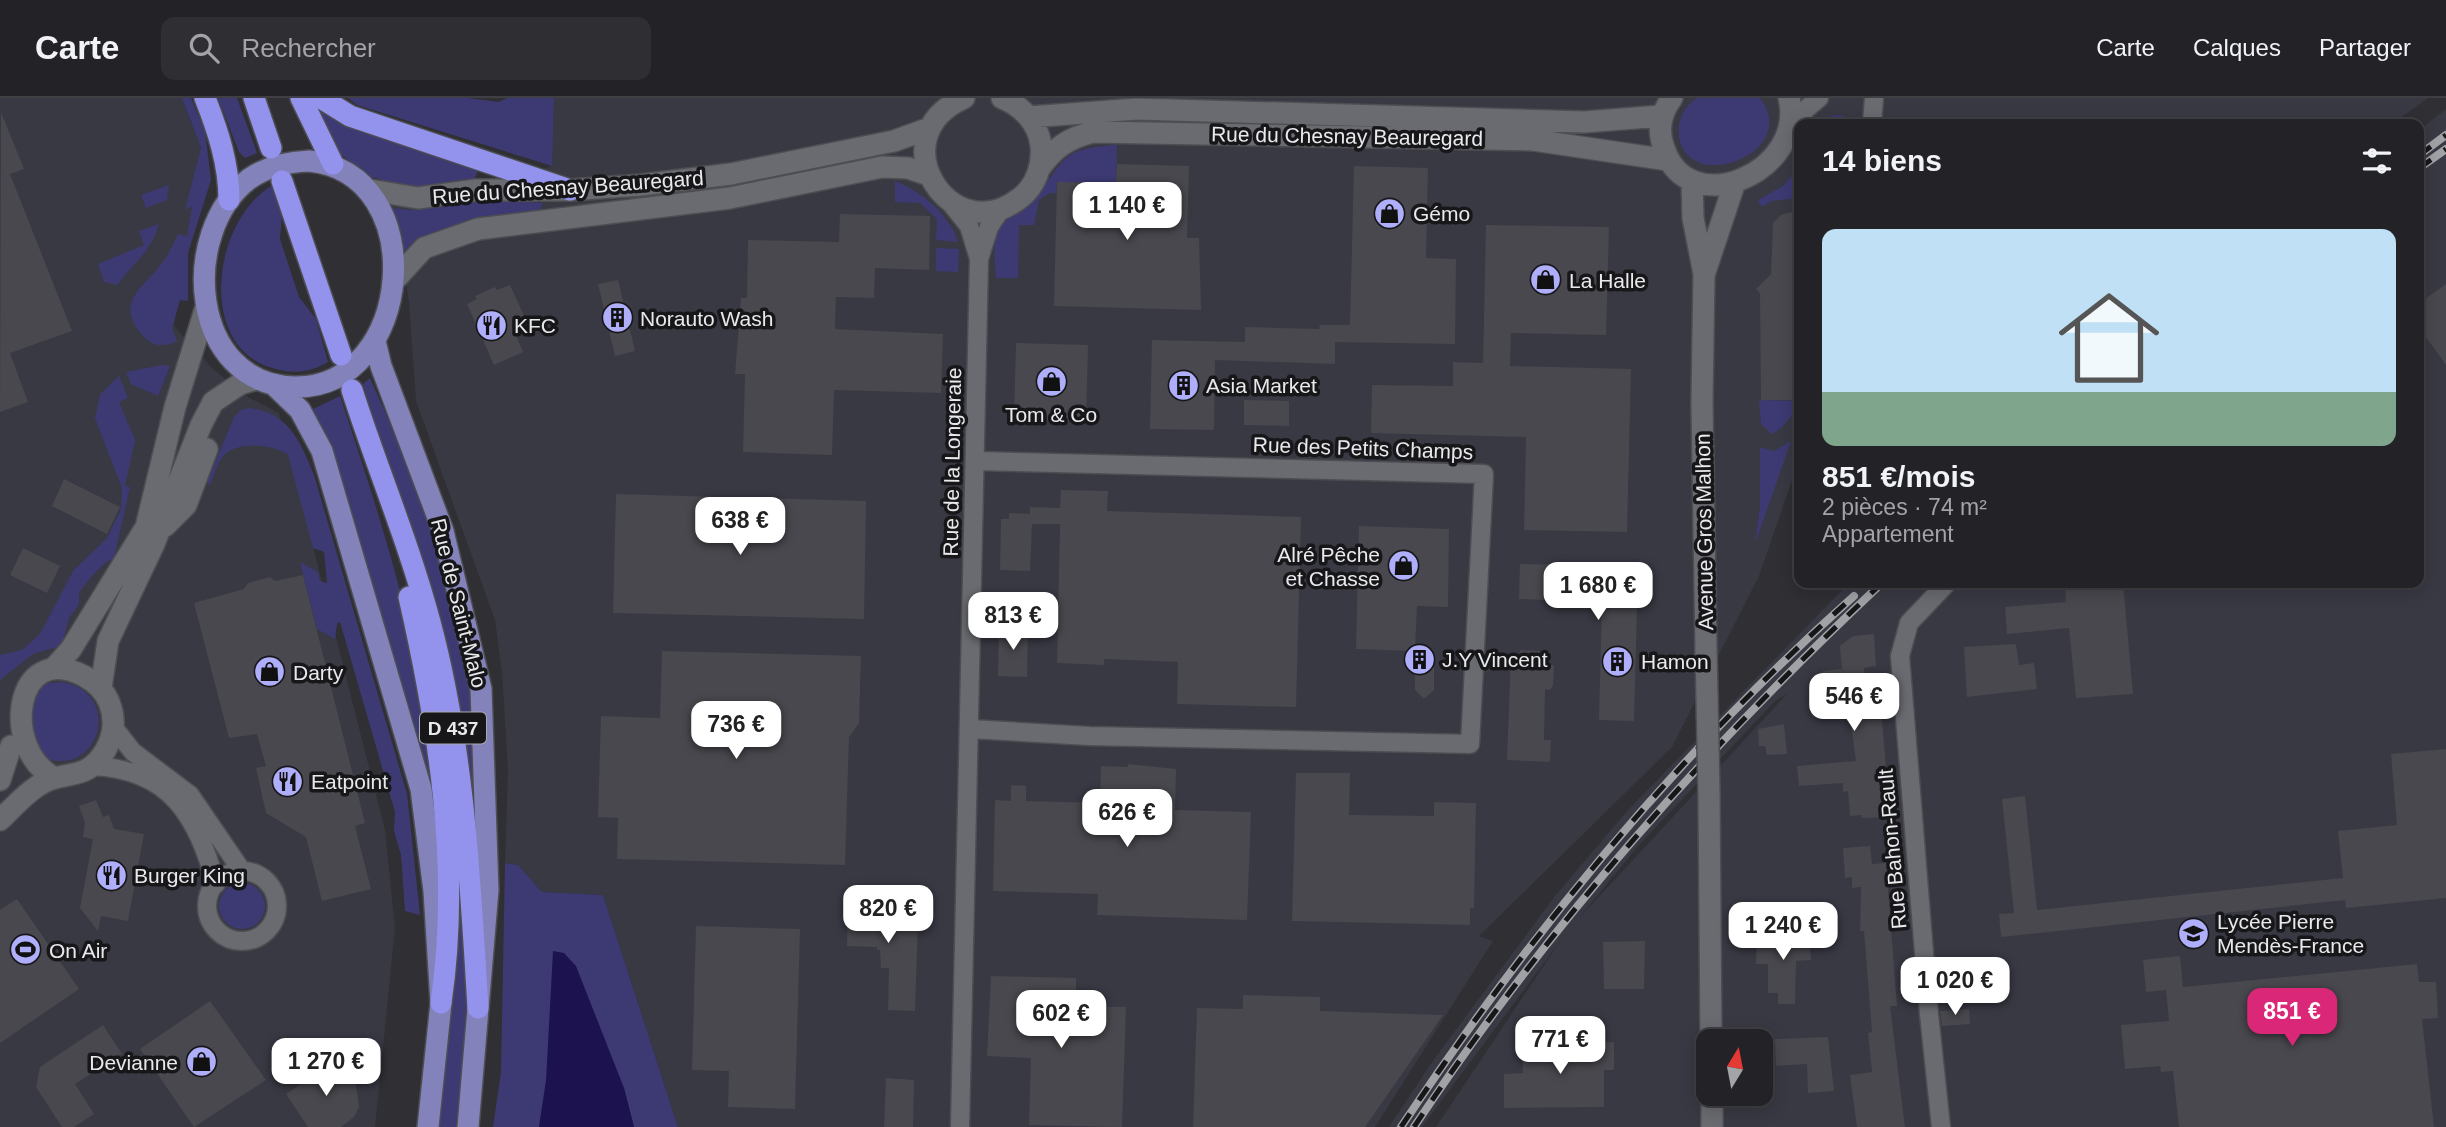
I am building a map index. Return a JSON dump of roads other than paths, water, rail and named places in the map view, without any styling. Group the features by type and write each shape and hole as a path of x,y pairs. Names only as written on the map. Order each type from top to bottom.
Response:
{"highway":[{"path":"205,98 219,134 228,173 229,200"},
{"path":"254,98 271,148"},
{"path":"301,98 333,164"},
{"path":"321,98 351,116 570,190"},
{"path":"282,181 341,355"},
{"name":"D 437","path":"352,390 419,584 454,735 467,834 478,1008"},
{"name":"D 437","path":"374,460 387,523 416,628 442,787 449,937 441,1003"}],"main road":[{"path":"964,98 939,114 930,128 924,152 929,175 948,201 965,209 983,212 1001,209"},
{"path":"1002,98 1026,108 1040,141 1040,169"},
{"path":"1666,107 1660,135 1668,160 1692,181 1713,185 1735,182 1774,158 1789,132 1792,110 1789,98"},
{"name":"Rue du Chesnay Beauregard","path":"1026,108 1584,122 1666,107"},
{"name":"Rue du Chesnay Beauregard","path":"370,190 418,198 476,191 570,190 731,174 894,141 930,128"},
{"name":"Rue du Chesnay Beauregard","path":"1001,209 1025,194 1051,152 1065,141 1093,132 1533,140 1668,160"},
{"path":"55,778 25,765 11,746 5,723 10,699 29,677 54,668 71,649 143,535 175,407 205,310 207,257 229,200 251,178 273,166 309,161 333,164 370,190 388,227 393,282 382,324 374,341 358,362 337,378 311,386 231,376 202,393 184,427 170,471 158,533 108,641 103,659 101,688"},
{"name":"Rue du Chesnay Beauregard","path":"393,282 424,248 478,229 730,198 882,167 908,168 929,175"},
{"name":"Avenue Gros Malhon","path":"1692,181 1693,218 1704,274 1702,402 1711,1029"},
{"name":"Avenue Gros Malhon","path":"1704,274 1735,182"},
{"path":"205,310 220,344 239,367 266,382 300,410 322,451 421,789 429,840 441,1003"},
{"name":"Rue de Saint-Malo","path":"374,341 443,531 481,689 488,890 468,1127"},
{"path":"158,533 186,505 225,406 266,382"},
{"path":"0,820 29,794 55,778 75,776 93,766 110,742 114,728 109,701 101,688 77,672 54,668"},
{"path":"0,779 11,746"},
{"name":"D 437","path":"428,1127 441,1003"},
{"path":"1712,1106 1712,1127"}],"street":[{"path":"1798,119 1819,98"},
{"path":"1872,119 1874,98"},
{"path":"1789,132 1794,125"},
{"name":"Rue de la Longeraie","path":"948,201 969,226 979,260"},
{"name":"Rue de la Longeraie","path":"960,1127 979,260 989,227 1001,209"},
{"name":"Rue des Petits Champs","path":"970,729 1124,737 1470,744 1484,474 975,461"},
{"name":"Rue Bahon-Rault","path":"1941,1127 1928,1014 1900,656 1909,623 1942,588"},
{"path":"114,728 134,752 190,795 242,872"},
{"path":"93,766 136,772 160,784 176,799 202,841 216,884"},
{"path":"242,872 252,873 269,884 277,903 272,924 256,939 235,940 217,931 208,912 209,895 216,884 223,877 242,872"}],"railway":[{"path":"2424,152 2446,135"},
{"path":"2424,165 2446,149"},
{"path":"1414,1127 1519,980 1632,841 1753,709 1877,588"},
{"path":"1401,1127 1502,984 1610,847 1728,718 1854,596"}],"place":[{"name":"Gémo","path":"1390,213"},
{"name":"La Halle","path":"1546,280"},
{"name":"Norauto Wash","path":"617,318"},
{"name":"KFC","path":"491,325"},
{"name":"Tom & Co","path":"1051,382"},
{"name":"Asia Market","path":"1183,385"},
{"name":"Alré Pêche et Chasse","path":"1403,566"},
{"name":"J.Y Vincent","path":"1419,659"},
{"name":"Hamon","path":"1618,661"},
{"name":"Darty","path":"270,672"},
{"name":"Eatpoint","path":"288,781"},
{"name":"Burger King","path":"111,875"},
{"name":"Lycée Pierre Mendès-France","path":"2194,933"},
{"name":"On Air","path":"26,950"},
{"name":"Devianne","path":"201,1062"}]}
